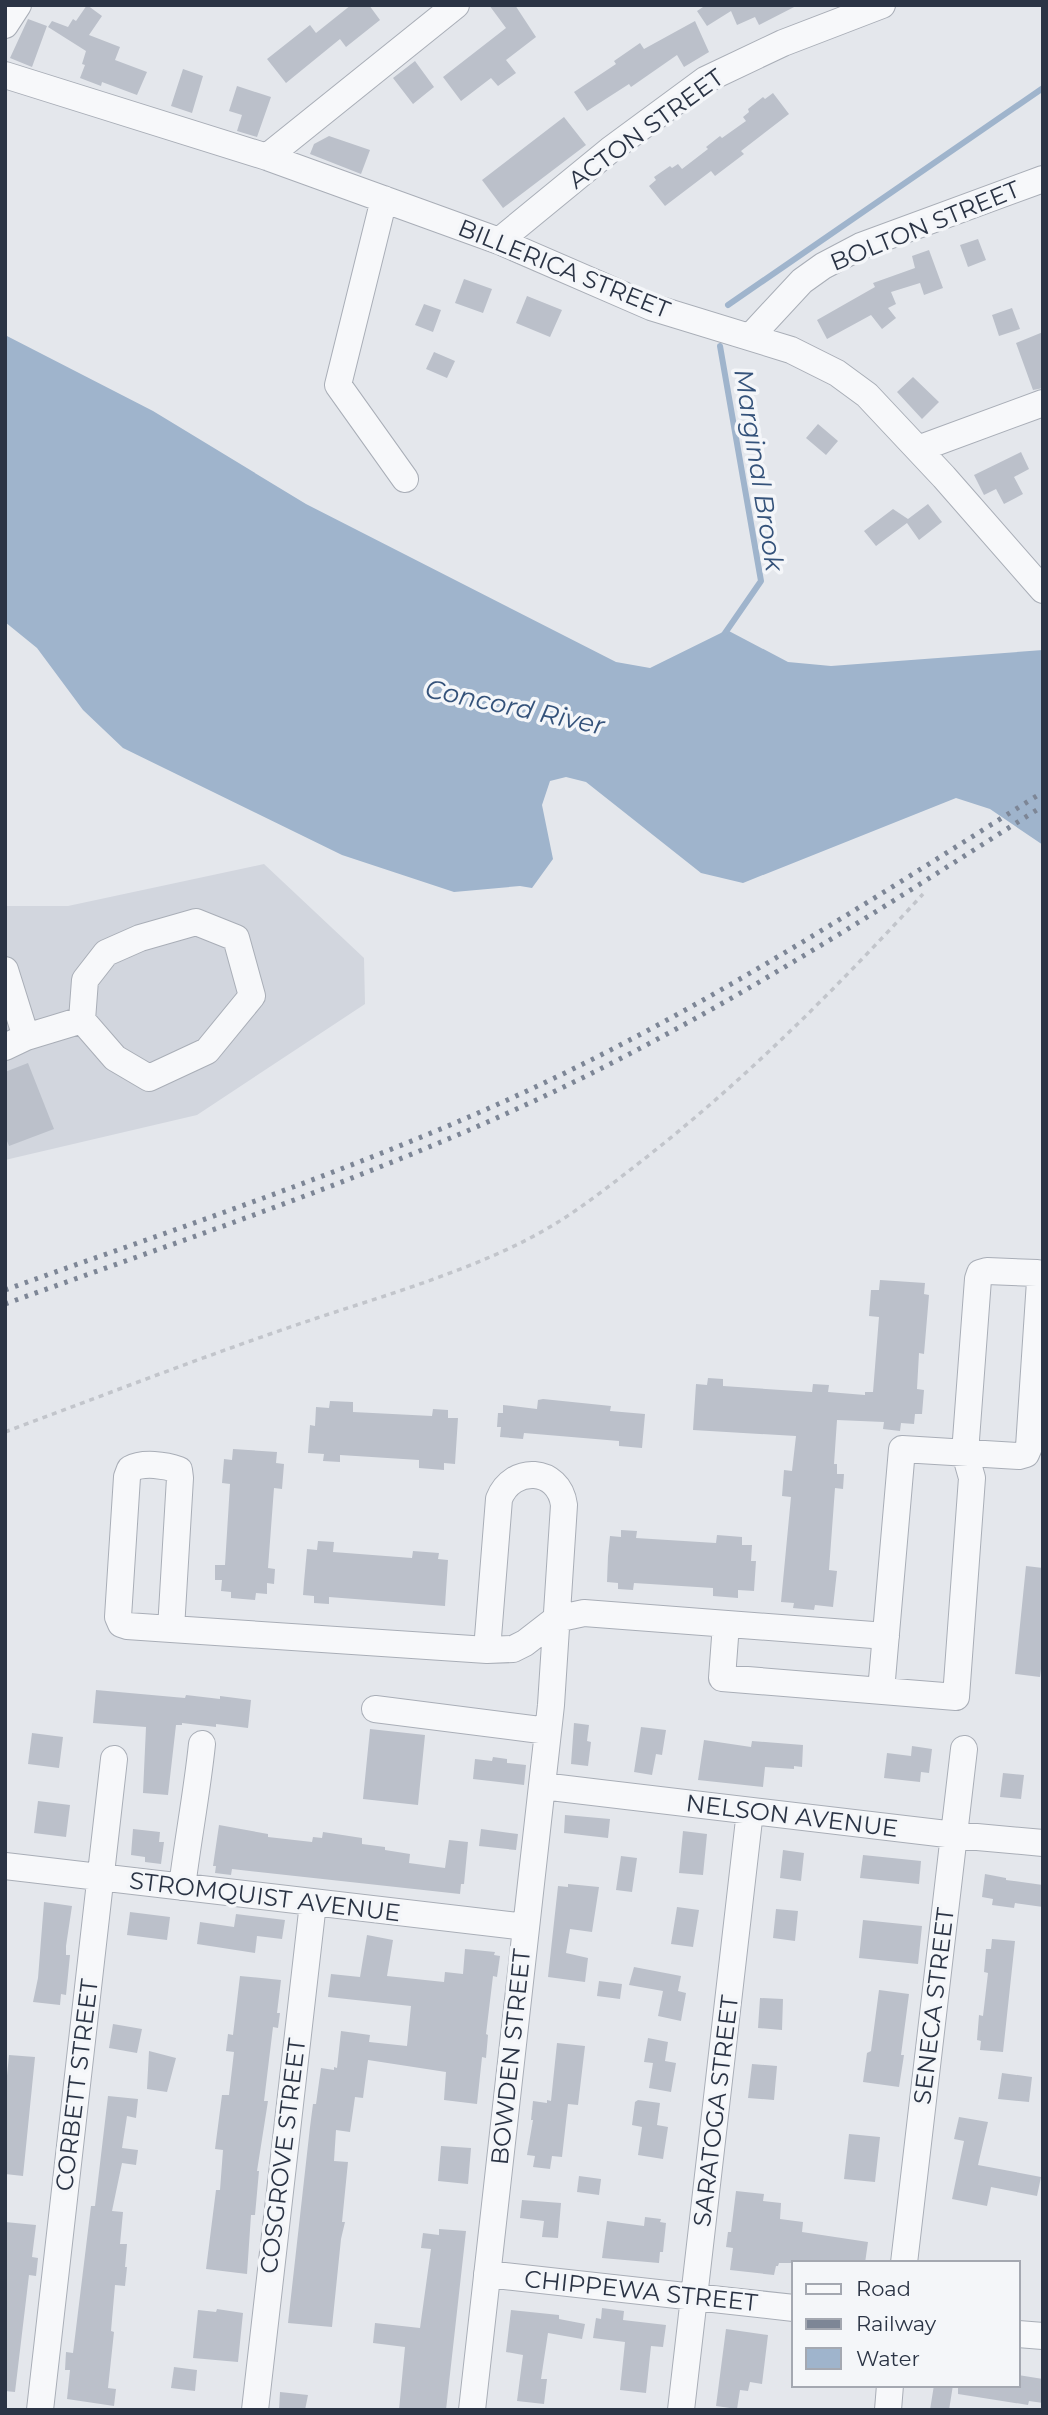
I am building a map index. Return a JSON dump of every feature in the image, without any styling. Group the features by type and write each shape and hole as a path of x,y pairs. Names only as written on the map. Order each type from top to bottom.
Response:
{"street":[{"path":"5,25 18,5"},
{"path":"267,157 456,5"},
{"name":"ACTON STREET","path":"499,241 610,150 705,80 783,43 882,5"},
{"name":"BILLERICA STREET","path":"5,75 267,157 499,241 650,307 791,350 837,373 867,395 1043,590"},
{"name":"BOLTON STREET","path":"750,337 802,281 823,266 861,246 1043,179"},
{"path":"384,200 338,384 405,479"},
{"path":"918,449 1043,403"},
{"path":"196,922 236,938 252,996 207,1051 149,1078 115,1058 82,1020 85,980 106,953 141,938 196,922"},
{"path":"5,970 16,1042 82,1020"},
{"path":"726,1624 722,1678 881,1691 956,1696 972,1478 965,1453 980,1273 1037,1273 1040,1282 1029,1447 1026,1454 1019,1456 965,1453 902,1449 881,1691"},
{"path":"171,1629 179,1470 138,1465 130,1469 127,1477 118,1617 121,1624 127,1626 171,1629 487,1650 513,1649 556,1619 584,1613 886,1636"},
{"name":"BOWDEN STREET","path":"472,2410 549,1718 564,1517 563,1494 546,1478 521,1476 503,1489 497,1509 487,1650"},
{"path":"375,1709 549,1718"},
{"path":"182,1887 202,1744"},
{"name":"SENECA STREET","path":"904,2261 964,1749"},
{"name":"CORBETT STREET","path":"40,2410 114,1759"},
{"name":"NELSON AVENUE","path":"542,1786 1043,1843"},
{"name":"SARATOGA STREET","path":"681,2410 750,1811"},
{"name":"STROMQUIST AVENUE","path":"5,1866 526,1927"},
{"name":"COSGROVE STREET","path":"255,2410 313,1903"},
{"name":"CHIPPEWA STREET","path":"487,2274 792,2308"},
{"path":"1020,2334 1043,2336"},
{"path":"888,2410 890,2387"}],"path":[{"path":"5,1432 240,1344 443,1274 497,1253 556,1223 662,1145 734,1084 871,951 923,894"}],"shaded area":[{"path":"264,864 364,958 365,1004 197,1115 5,1160 5,906 68,906"}],"water":[{"name":"Concord River","path":"5,335 153,411 306,504 616,662 650,668 727,630 788,662 831,666 1043,650 1043,845 990,809 956,798 743,883 701,873 586,782 566,777 550,781 542,805 553,859 532,888 520,886 454,892 342,855 123,748 83,710 37,648 5,622"}],"building":[{"path":"87,5 102,16 89,35 120,47 115,60 147,72 137,95 102,82 101,86 80,78 86,51 48,27 52,21 68,27 73,19 76,21"},
{"path":"351,5 369,5 380,20 346,47 340,39 286,83 267,59 310,25 316,33"},
{"path":"489,5 515,5 536,37 506,60 516,73 498,86 491,78 461,101 443,77 506,28"},
{"path":"706,5 798,5 759,25 755,17 737,25 731,11 707,26 697,11"},
{"path":"28,19 47,26 32,67 10,58"},
{"path":"695,21 709,52 684,67 677,55 631,87 629,84 587,111 574,92 616,64 614,61 640,43 644,49"},
{"path":"415,61 434,87 413,104 393,78"},
{"path":"183,69 203,76 192,113 171,106"},
{"path":"237,86 271,97 257,137 237,131 242,115 229,111"},
{"path":"773,93 789,114 741,151 744,154 715,176 711,171 665,206 649,186 656,180 654,177 670,166 672,168 678,164 682,169 720,136 722,138 746,121 743,117 749,112 748,109"},
{"path":"564,117 586,145 503,208 482,180"},
{"path":"329,136 370,150 361,174 310,154 314,144"},
{"path":"978,239 986,260 968,267 960,245"},
{"path":"929,250 943,288 924,295 920,283 891,292 896,304 888,308 896,318 882,329 871,315 827,339 817,320 875,287 873,283 915,268 912,256"},
{"path":"464,279 492,289 483,313 455,303"},
{"path":"527,296 562,310 550,337 516,323"},
{"path":"424,304 441,310 433,332 415,325"},
{"path":"1012,308 1020,329 999,336 992,315"},
{"path":"1043,332 1043,388 1033,390 1016,343"},
{"path":"434,352 455,361 447,378 426,369"},
{"path":"913,377 939,402 922,419 897,392"},
{"path":"818,424 838,441 826,455 806,438"},
{"path":"1021,452 1029,469 1014,477 1023,494 1004,504 996,489 984,495 974,475"},
{"path":"928,504 942,522 919,540 907,523 876,546 864,531 893,509 908,519"},
{"path":"28,1063 54,1129 9,1146 5,1136 5,1072"},
{"path":"880,1280 925,1283 924,1294 929,1295 924,1354 919,1353 917,1389 924,1390 922,1414 915,1414 914,1424 901,1423 900,1431 883,1429 884,1422 837,1420 834,1464 837,1464 837,1474 844,1474 843,1489 835,1488 829,1570 837,1571 833,1607 815,1605 814,1610 793,1608 794,1603 781,1602 791,1497 782,1496 784,1470 792,1471 796,1436 693,1430 696,1384 707,1385 708,1378 723,1379 723,1386 812,1392 813,1384 829,1385 828,1392 865,1395 865,1392 873,1392 879,1317 869,1316 871,1290 879,1290"},
{"path":"538,1400 611,1406 610,1411 645,1414 642,1448 619,1446 619,1441 524,1433 523,1439 500,1437 501,1427 497,1427 498,1413 503,1413 503,1405 537,1409"},
{"path":"330,1401 353,1402 353,1412 432,1416 433,1409 448,1410 448,1418 458,1418 455,1464 444,1463 444,1470 419,1468 419,1460 340,1455 340,1462 323,1461 324,1454 308,1453 310,1425 315,1426 316,1407 329,1408"},
{"path":"233,1449 277,1452 276,1463 284,1464 282,1489 274,1488 268,1568 275,1569 274,1584 267,1583 267,1594 256,1593 255,1600 231,1598 231,1592 221,1591 222,1580 215,1580 215,1565 225,1565 230,1484 222,1483 224,1459 232,1460"},
{"path":"621,1530 637,1531 636,1538 716,1543 717,1535 742,1537 742,1545 752,1545 751,1561 756,1561 754,1591 738,1590 738,1598 713,1596 713,1588 634,1583 633,1590 618,1589 618,1583 607,1582 608,1556 610,1536 621,1537"},
{"path":"318,1541 334,1542 333,1552 412,1558 413,1551 439,1553 438,1559 448,1560 445,1606 329,1597 329,1604 314,1603 314,1596 303,1595 307,1549 317,1550"},
{"path":"1026,1566 1043,1568 1043,1653 1040,1677 1015,1674"},
{"path":"96,1690 185,1698 186,1695 220,1699 220,1696 251,1700 248,1728 216,1724 216,1727 182,1723 176,1725 168,1795 143,1793 146,1727 93,1723"},
{"path":"574,1723 589,1725 587,1741 591,1742 588,1766 571,1764"},
{"path":"641,1727 666,1730 662,1755 656,1754 652,1775 634,1772"},
{"path":"370,1729 425,1735 418,1805 363,1799"},
{"path":"32,1733 63,1737 59,1768 28,1764"},
{"path":"704,1740 751,1747 752,1741 803,1745 802,1767 765,1767 763,1787 698,1780"},
{"path":"912,1746 932,1749 929,1773 921,1772 920,1782 884,1778 887,1753 911,1756"},
{"path":"493,1757 507,1759 507,1763 526,1765 524,1785 473,1779 475,1759 492,1761"},
{"path":"1003,1773 1024,1775 1021,1799 1000,1797"},
{"path":"38,1801 70,1805 66,1837 34,1833"},
{"path":"565,1815 610,1819 608,1838 564,1833"},
{"path":"219,1825 268,1834 268,1837 312,1842 313,1837 322,1838 323,1832 362,1838 362,1844 410,1854 409,1863 445,1868 449,1840 468,1842 464,1884 461,1884 460,1894 232,1869 231,1875 215,1873 216,1866 213,1866"},
{"path":"133,1829 160,1832 159,1842 164,1842 161,1864 145,1862 145,1857 131,1855"},
{"path":"481,1829 518,1834 516,1850 479,1846"},
{"path":"683,1831 707,1834 703,1875 679,1873"},
{"path":"783,1850 804,1853 801,1881 780,1878"},
{"path":"863,1855 921,1861 919,1884 860,1878"},
{"path":"621,1856 637,1858 632,1892 616,1890"},
{"path":"985,1874 1043,1885 1043,1907 1015,1903 1014,1908 992,1905 993,1899 982,1897"},
{"path":"568,1884 599,1887 592,1932 570,1929 566,1953 588,1958 585,1982 548,1977 558,1886 568,1887"},
{"path":"44,1902 72,1906 66,1946 66,1955 70,1955 66,1995 61,1994 60,2005 33,2002 38,1978"},
{"path":"677,1907 699,1910 693,1947 671,1944"},
{"path":"776,1909 798,1911 795,1941 773,1938"},
{"path":"130,1912 170,1917 167,1940 127,1935"},
{"path":"236,1914 285,1920 282,1939 257,1936 255,1953 197,1944 200,1922 234,1927"},
{"path":"863,1920 922,1926 918,1964 859,1958"},
{"path":"367,1935 393,1940 387,1976 444,1982 445,1972 463,1974 465,1949 495,1952 494,1955 500,1956 497,1977 493,1976 486,2058 482,2057 477,2104 444,2100 446,2072 368,2060 363,2098 355,2097 350,2132 336,2130 334,2161 348,2162 342,2222 345,2222 332,2327 288,2323 310,2127 321,2068 337,2068 341,2031 370,2035 369,2042 407,2046 411,2006 328,1997 331,1974 360,1977"},
{"path":"992,1939 1015,1941 1003,2052 980,2050 981,2041 977,2040 988,1973 984,1972 986,1949 991,1949"},
{"path":"634,1967 681,1976 678,1991 686,1993 681,2021 658,2016 663,1991 629,1985"},
{"path":"240,1976 281,1980 278,2028 273,2027 264,2101 268,2101 257,2171 255,2215 251,2215 247,2274 206,2269 216,2190 220,2190 223,2150 215,2149 222,2095 229,2095 234,2052 226,2051 228,2034 233,2035"},
{"path":"599,1981 622,1984 620,1999 597,1996"},
{"path":"879,1990 909,1994 899,2087 863,2082 867,2053 871,2051"},
{"path":"760,1998 783,1999 782,2030 758,2028"},
{"path":"113,2024 142,2029 137,2053 109,2048"},
{"path":"648,2038 668,2042 665,2061 676,2063 671,2092 649,2088 653,2063 644,2062"},
{"path":"557,2043 585,2046 578,2105 568,2104 562,2157 552,2156 550,2169 533,2167 535,2156 527,2155 533,2101 551,2101"},
{"path":"149,2051 176,2058 167,2092 147,2089"},
{"path":"9,2055 35,2057 23,2176 5,2174 5,2096"},
{"path":"752,2064 777,2066 774,2100 748,2098"},
{"path":"1002,2073 1032,2077 1029,2102 998,2099"},
{"path":"108,2096 138,2099 136,2118 127,2116 122,2148 138,2150 136,2165 122,2163 112,2211 123,2212 120,2244 127,2244 125,2286 115,2285 111,2331 114,2332 108,2388 116,2389 114,2406 67,2399 70,2370 65,2370 66,2352 73,2353"},
{"path":"638,2100 660,2103 657,2125 668,2127 663,2159 638,2155 642,2127 632,2125 635,2102"},
{"path":"959,2117 988,2122 978,2165 1041,2177 1037,2196 991,2187 987,2206 952,2199 964,2141 954,2139"},
{"path":"849,2134 880,2137 875,2182 844,2179"},
{"path":"441,2146 471,2148 468,2184 438,2181"},
{"path":"579,2176 601,2179 599,2195 577,2192"},
{"path":"736,2191 764,2194 763,2201 781,2203 780,2219 803,2222 802,2232 868,2242 865,2261 792,2261 779,2263 774,2275 730,2270 733,2248 726,2247 728,2232 731,2232"},
{"path":"522,2200 561,2203 558,2238 542,2237 544,2221 520,2218"},
{"path":"645,2217 661,2219 660,2222 666,2223 659,2263 602,2258 607,2221 644,2226"},
{"path":"5,2222 36,2225 32,2257 38,2258 36,2276 29,2275 15,2392 5,2391"},
{"path":"439,2229 466,2231 446,2410 399,2410 405,2347 373,2343 375,2323 420,2328 431,2249 421,2248 423,2233 439,2235"},
{"path":"602,2308 624,2311 623,2320 666,2325 663,2347 651,2346 646,2393 620,2390 625,2342 593,2338 596,2318 601,2319"},
{"path":"217,2309 243,2313 238,2362 193,2358 198,2310 216,2312"},
{"path":"511,2310 559,2315 559,2319 585,2324 582,2339 548,2333 541,2379 547,2379 544,2404 517,2401 523,2355 506,2352"},
{"path":"726,2329 768,2335 762,2384 750,2382 748,2391 740,2390 737,2409 716,2406"},
{"path":"174,2367 197,2370 195,2391 171,2388"},
{"path":"1020,2375 1043,2379 1043,2403 1029,2401 1028,2405 958,2394 958,2387 1020,2387"},
{"path":"934,2387 953,2387 949,2410 930,2410"},
{"path":"280,2392 308,2395 305,2410 279,2410"}],"waterway":[{"name":"Marginal Brook","path":"728,305 1043,88"},
{"name":"Marginal Brook","path":"720,346 761,581 723,636"}],"railway":[{"path":"5,1290 382,1153 444,1128 575,1068 779,956 1043,792"},
{"path":"5,1304 386,1165 579,1079 648,1044 782,969 1043,806"}]}
